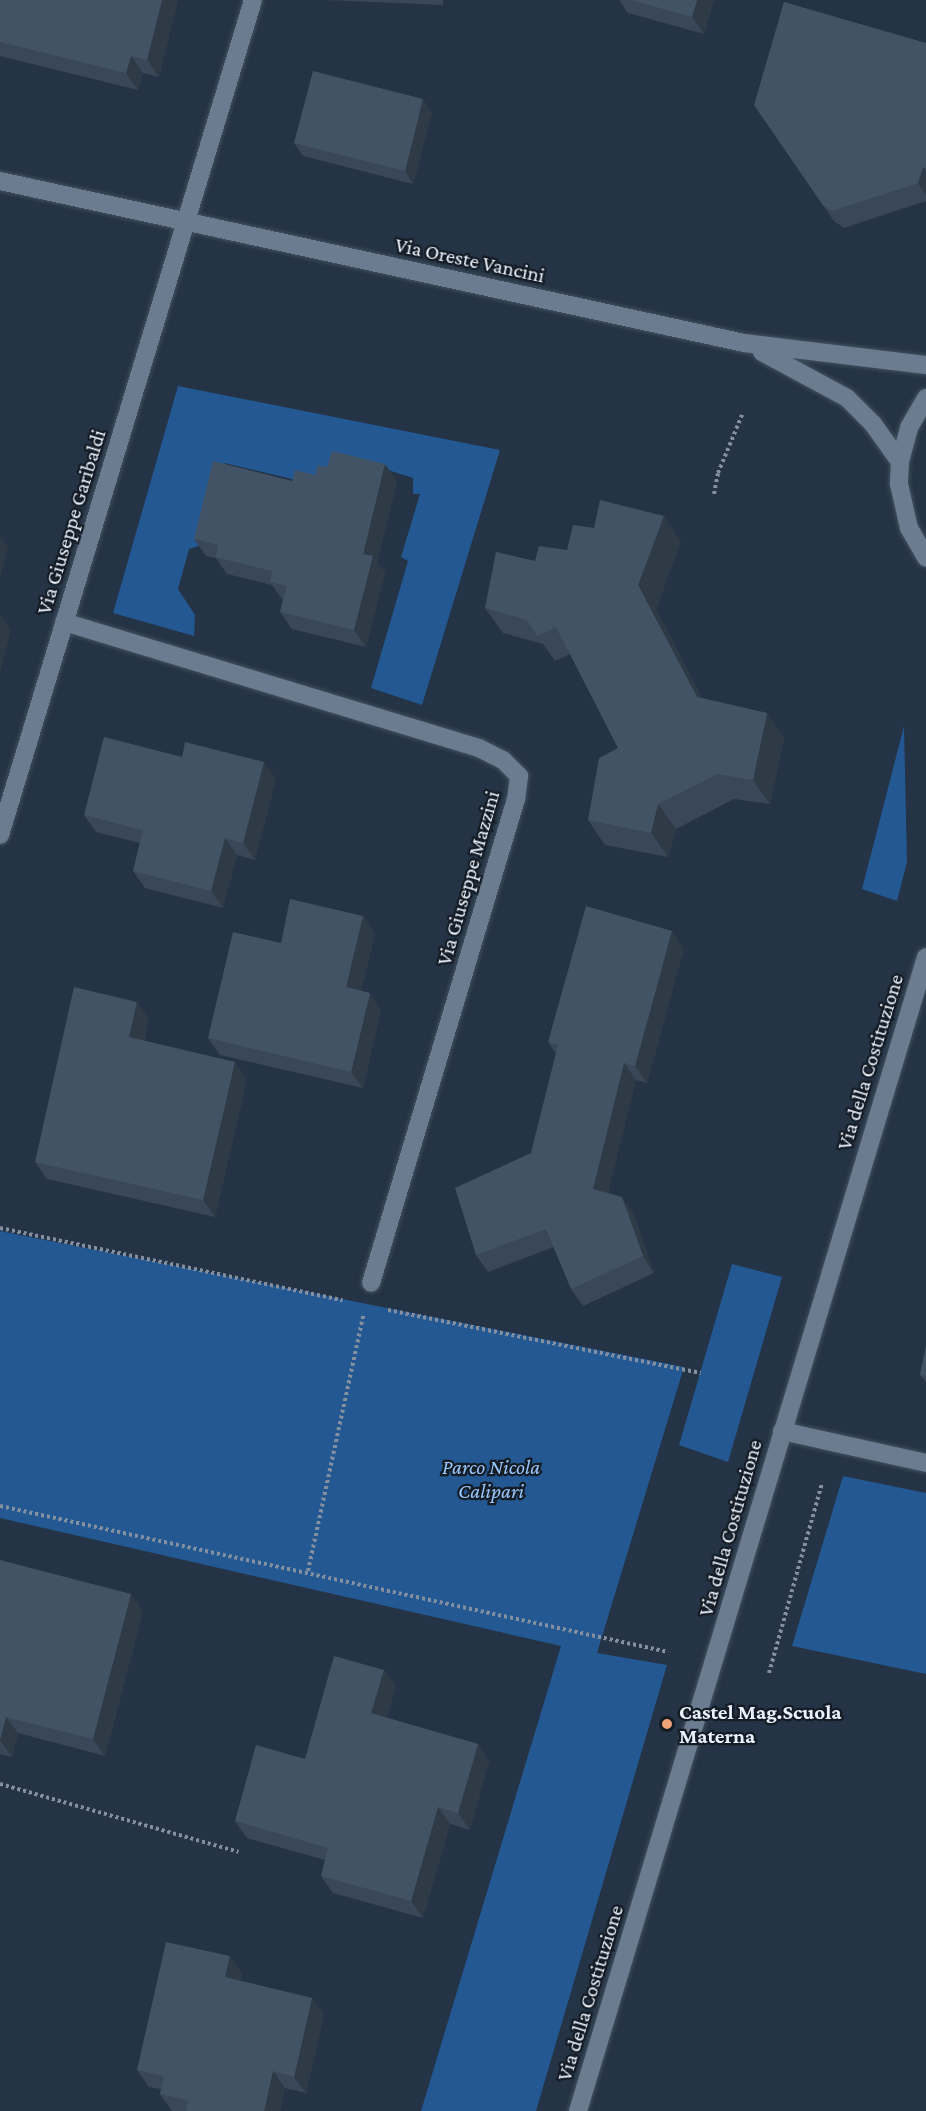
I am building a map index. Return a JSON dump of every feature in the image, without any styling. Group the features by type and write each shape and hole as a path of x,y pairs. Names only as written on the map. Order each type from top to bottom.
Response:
{"street":[{"path":"185,221 253,0"},
{"name":"Via Oreste Vancini","path":"0,181 744,344 926,365"},
{"name":"Via Giuseppe Garibaldi","path":"0,835 185,221"},
{"name":"Via Oreste Vancini","path":"744,344 801,369 847,398 873,424 900,462"},
{"path":"926,398 909,428 900,462 902,507 926,557"},
{"name":"Via Giuseppe Mazzini","path":"63,622 479,748 503,760 519,776 516,799 371,1282"},
{"name":"Via della Costituzione","path":"578,2111 926,957"},
{"path":"782,1431 926,1463"}],"path":[{"path":"714,494 742,416"},
{"path":"308,1570 371,1282"},
{"path":"769,1673 822,1483"},
{"path":"0,1506 308,1570 668,1652"},
{"path":"0,1784 239,1852"}],"green space":[{"path":"178,386 500,450 422,705 371,688 408,561 401,557 420,494 413,494 413,478 366,463 300,481 224,463 202,545 189,549 178,589 195,615 194,636 113,613"},
{"path":"904,726 907,862 897,901 862,889"},
{"name":"Parco Nicola Calipari","path":"0,1231 684,1367 597,1653 667,1665 536,2111 421,2111 561,1646 0,1518"},
{"path":"732,1264 782,1277 728,1462 679,1445"},
{"path":"843,1476 926,1493 926,1674 792,1646"}],"building":[{"path":"0,0 162,0 147,60 131,56 126,73 0,42"},
{"path":"631,0 697,0 692,17"},
{"path":"784,2 926,43 926,168 923,167 918,183 832,211 822,204 754,105"},
{"path":"313,71 423,99 405,171 294,143"},
{"path":"332,451 385,464 363,554 373,556 354,630 280,612 287,586 270,582 272,571 215,557 218,545 194,539 213,461 292,481 295,470 315,475 318,465 327,467"},
{"path":"600,500 664,516 638,585 697,697 767,713 753,780 717,774 658,804 651,833 588,820 599,758 618,748 556,627 537,636 527,620 485,608 496,552 535,561 539,546 567,550 573,525 594,528"},
{"path":"104,737 182,757 185,742 264,762 243,843 225,838 211,891 133,871 143,830 84,815"},
{"path":"290,899 363,916 346,987 370,993 351,1072 208,1038 233,932 281,943"},
{"path":"586,906 672,931 635,1066 624,1063 593,1189 622,1197 643,1256 571,1289 546,1229 476,1255 455,1188 531,1153 558,1045 548,1042"},
{"path":"74,987 137,1002 129,1037 235,1062 203,1200 35,1162"},
{"path":"926,1346 926,1376 920,1375"},
{"path":"0,1560 131,1594 93,1739 6,1717 0,1740"},
{"path":"334,1656 384,1670 371,1713 478,1744 458,1813 438,1807 411,1901 321,1876 328,1848 235,1821 256,1745 305,1759"},
{"path":"166,1942 230,1956 225,1977 312,1998 294,2077 273,2071 264,2111 186,2111 188,2100 160,2094 164,2076 137,2070"}],"place":[{"name":"Castel Mag.Scuola Materna","path":"667,1724"}]}
